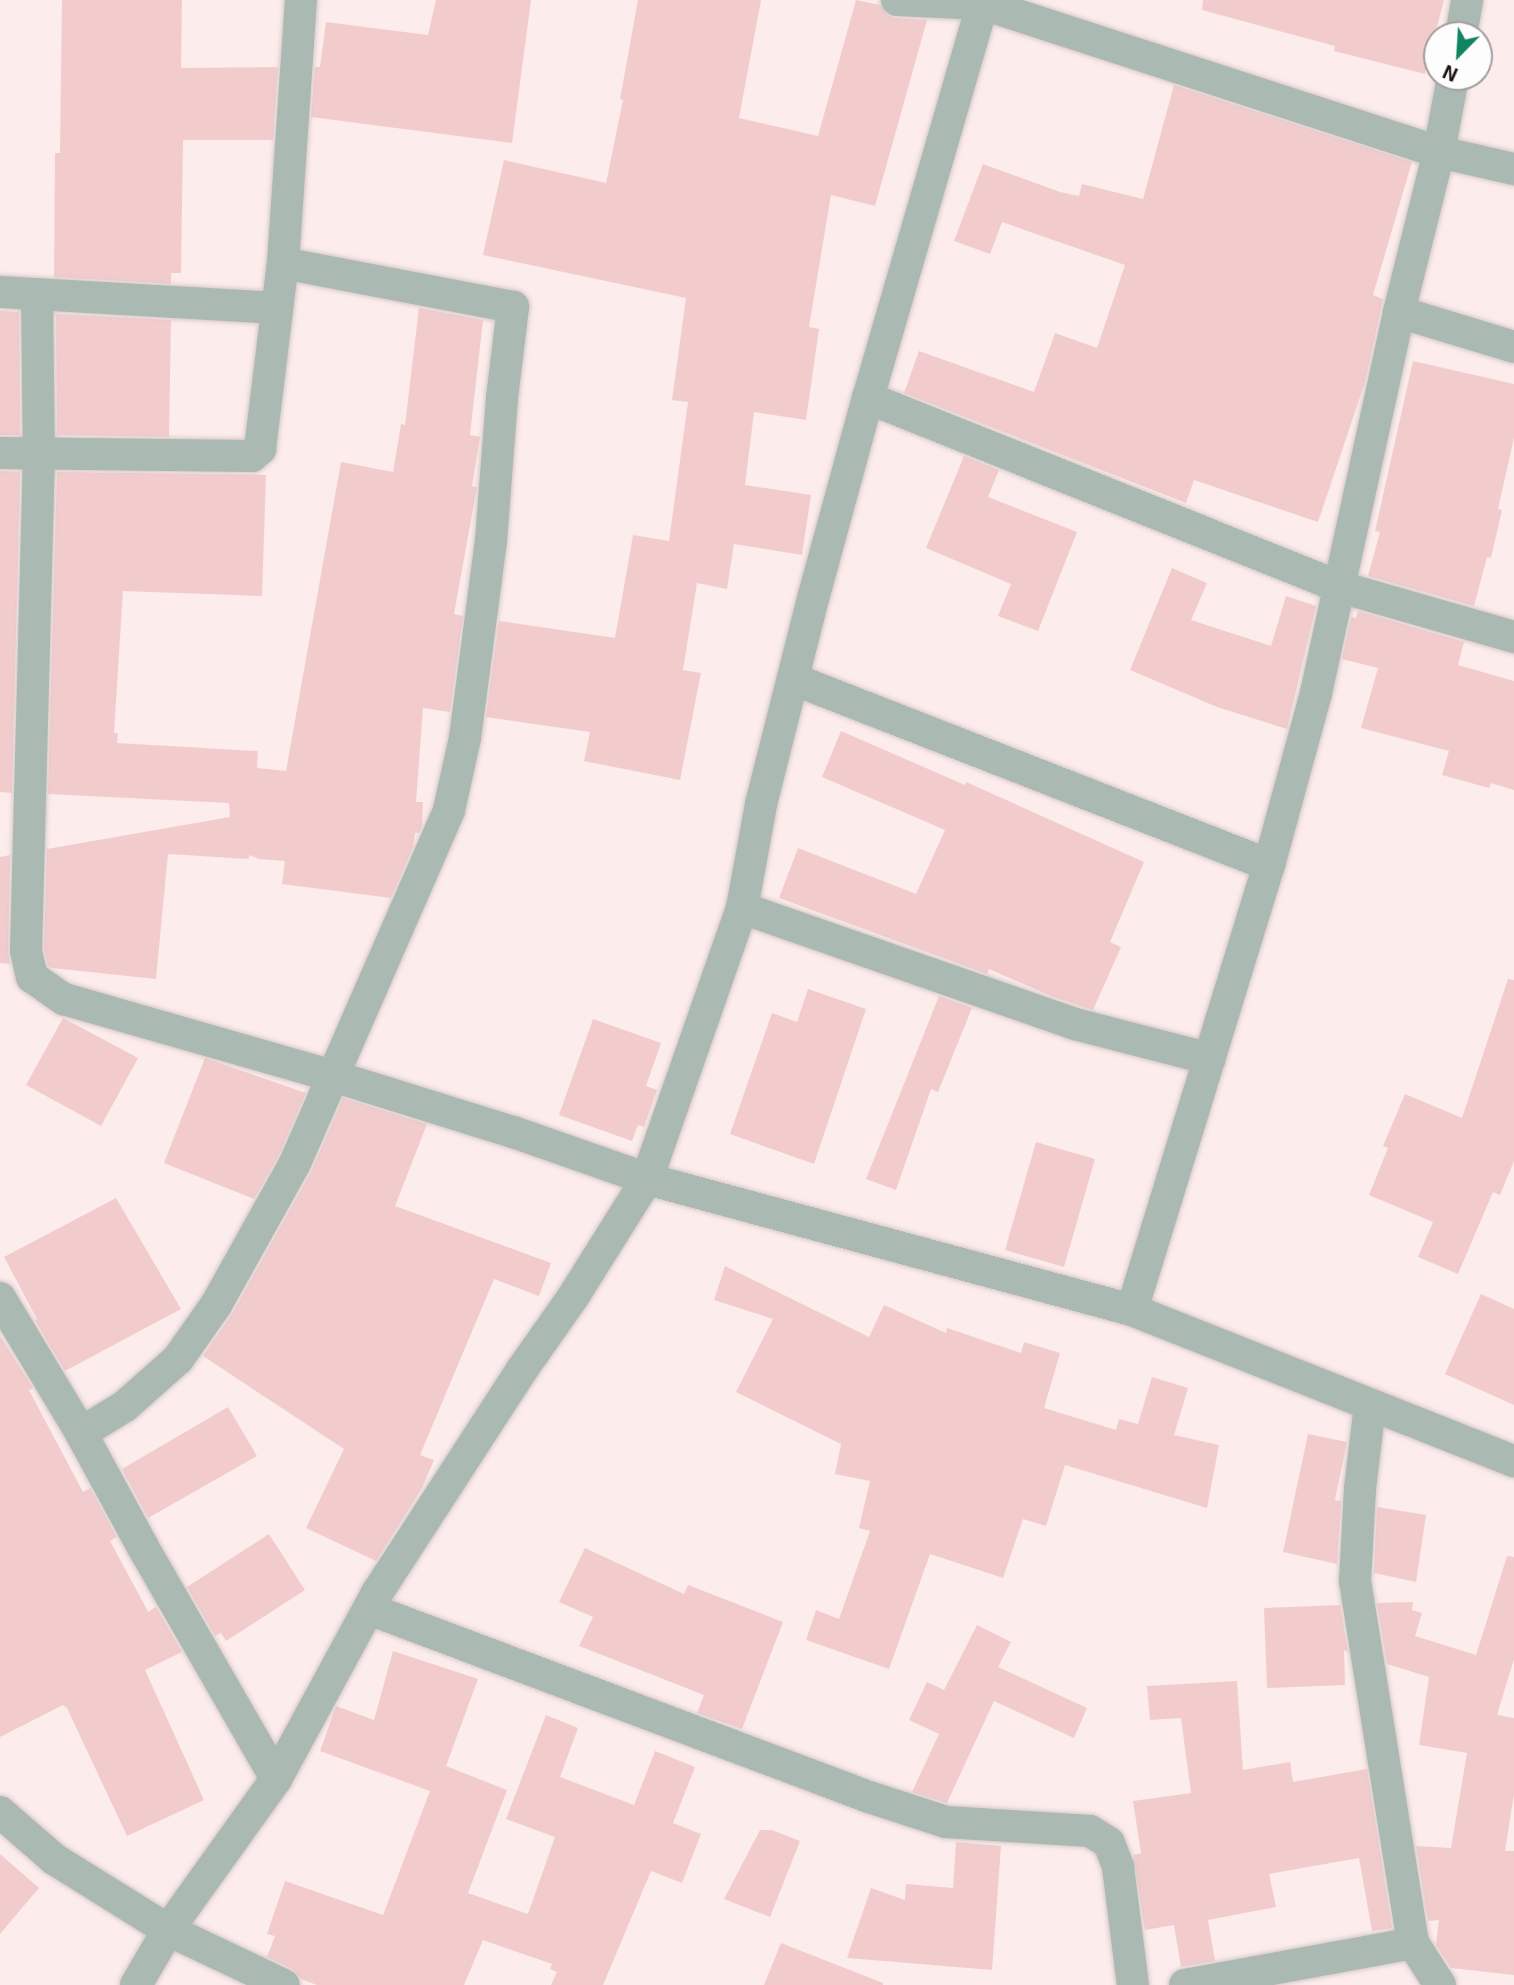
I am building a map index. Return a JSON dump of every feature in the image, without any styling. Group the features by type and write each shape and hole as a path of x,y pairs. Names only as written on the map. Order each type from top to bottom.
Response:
{"street":[{"path":"0,453 252,456 260,449 275,308 283,264 301,0"},
{"path":"897,0 984,2 1439,152 1514,169"},
{"path":"1463,21 1467,0"},
{"path":"136,1985 168,1930 276,1779 369,1609 647,1179 742,908 761,804 868,398 984,2"},
{"path":"1132,1311 1269,866 1316,693 1399,312 1439,152 1450,91"},
{"path":"81,1433 125,1406 178,1359 216,1305 295,1163 449,810 469,712 491,541 502,398 515,312 509,304 283,264"},
{"path":"0,292 275,308"},
{"path":"37,295 39,454 26,951 32,977 64,999 332,1076 513,1132 647,1179 1132,1311 1514,1461"},
{"path":"1399,312 1514,347"},
{"path":"868,398 1340,587 1514,637"},
{"path":"793,679 1269,866"},
{"path":"742,908 1075,1024 1210,1059"},
{"path":"0,1298 81,1433 276,1779"},
{"path":"1370,1405 1360,1489 1356,1581 1413,1943 1440,1985"},
{"path":"369,1609 856,1792 946,1822 1090,1831 1109,1843 1118,1867 1133,1985"},
{"path":"0,1812 54,1859 168,1930 284,1985"},
{"path":"1185,1985 1413,1943"}],"building":[{"path":"62,0 182,0 181,68 278,67 273,140 183,140 181,273 171,273 171,284 54,277 55,153 60,153"},
{"path":"436,0 531,0 512,143 311,117 315,67 320,67 326,22 428,35"},
{"path":"638,0 761,0 739,118 818,136 856,0 880,5 887,15 895,18 927,20 875,206 831,195 809,327 819,329 806,420 754,412 745,485 811,495 802,555 734,544 727,589 697,583 683,670 701,673 680,780 584,761 590,732 486,717 499,621 615,638 633,535 669,541 688,402 672,400 686,298 483,255 504,160 606,183 623,100 620,99"},
{"path":"1203,0 1444,0 1439,21 1423,21 1423,73 1334,51 1335,46 1202,10"},
{"path":"1174,85 1412,162 1373,295 1383,299 1365,382 1318,522 1194,480 1186,503 904,393 919,351 1034,392 1055,333 1097,348 1125,265 1002,222 990,254 954,241 983,164 1060,192 1079,196 1082,184 1143,199"},
{"path":"419,308 483,320 470,435 480,437 472,486 477,487 454,614 463,616 450,712 423,708 416,802 423,802 422,826 419,833 415,833 413,847 391,898 282,884 285,861 259,859 250,855 248,859 168,854 156,979 48,966 44,949 47,849 230,817 229,803 48,794 57,472 266,475 262,596 123,591 114,733 118,733 117,743 258,751 257,768 286,771 341,462 393,472 401,424 405,425"},
{"path":"0,311 19,312 20,435 0,435"},
{"path":"56,314 171,320 169,437 57,435"},
{"path":"1413,361 1514,384 1514,438 1498,509 1502,510 1491,558 1487,557 1474,606 1368,576 1380,532 1375,531"},
{"path":"964,456 999,470 988,497 1077,532 1038,631 998,616 1011,584 926,548"},
{"path":"0,471 20,472 12,793 0,792"},
{"path":"1172,568 1207,583 1191,620 1271,646 1286,596 1316,606 1287,729 1217,707 1130,670"},
{"path":"1358,611 1464,642 1458,665 1514,681 1514,790 1491,783 1489,788 1442,775 1449,751 1361,728 1378,668 1342,659 1351,617 1356,618"},
{"path":"841,731 965,785 966,782 1144,862 1110,942 1121,947 1093,1010 1051,996 989,969 987,974 779,898 798,848 916,894 945,830 822,777"},
{"path":"10,855 10,964 0,963 0,857"},
{"path":"1508,979 1514,980 1514,1161 1500,1195 1493,1192 1458,1274 1418,1257 1433,1222 1369,1195 1388,1148 1383,1146 1405,1094 1462,1118"},
{"path":"808,989 866,1009 814,1164 730,1134 772,1013 797,1022"},
{"path":"939,996 972,1008 938,1092 931,1089 896,1190 866,1179"},
{"path":"63,1018 138,1058 101,1126 26,1085"},
{"path":"593,1019 661,1043 646,1086 657,1090 644,1127 638,1125 632,1141 559,1115"},
{"path":"205,1058 306,1093 279,1155 254,1199 164,1163"},
{"path":"343,1098 427,1124 395,1206 551,1263 539,1296 494,1279 420,1455 434,1460 422,1488 376,1561 306,1528 344,1449 203,1356 232,1314 311,1172"},
{"path":"1036,1142 1095,1159 1064,1267 1005,1250"},
{"path":"116,1198 181,1309 65,1371 35,1320 37,1319 4,1257"},
{"path":"725,1266 869,1337 884,1305 946,1333 947,1328 1021,1353 1024,1342 1060,1353 1044,1408 1116,1430 1119,1419 1138,1424 1152,1377 1188,1388 1174,1435 1219,1445 1207,1508 1065,1465 1046,1526 1023,1519 1003,1578 930,1554 889,1669 806,1640 816,1610 839,1619 870,1531 859,1528 870,1481 835,1474 841,1444 736,1392 773,1319 714,1300"},
{"path":"1481,1294 1514,1309 1514,1405 1445,1374"},
{"path":"0,1336 33,1388 29,1390 83,1492 90,1488 117,1537 110,1541 148,1612 156,1607 182,1652 145,1670 204,1800 127,1836 67,1708 63,1705 0,1737"},
{"path":"228,1407 257,1456 148,1518 122,1469"},
{"path":"1308,1434 1347,1442 1335,1500 1341,1501 1337,1564 1283,1552"},
{"path":"1377,1507 1426,1515 1416,1582 1374,1573"},
{"path":"269,1534 305,1590 226,1641 221,1633 215,1636 187,1587"},
{"path":"585,1548 684,1594 688,1585 783,1622 742,1729 697,1713 704,1695 579,1646 593,1617 559,1602"},
{"path":"1507,1556 1514,1557 1514,1659 1497,1715 1514,1718 1514,1794 1505,1851 1514,1851 1514,1975 1451,1968 1436,1945 1439,1920 1428,1921 1416,1846 1451,1848 1467,1753 1419,1745 1429,1677 1387,1664 1377,1603 1413,1602 1412,1610 1422,1613 1415,1636 1476,1655"},
{"path":"1340,1605 1348,1652 1344,1650 1345,1685 1267,1688 1264,1608"},
{"path":"977,1625 1011,1642 998,1667 1087,1708 1074,1738 994,1701 947,1803 912,1792 939,1734 909,1720 927,1682 944,1690"},
{"path":"393,1651 478,1679 446,1766 507,1790 468,1893 528,1914 555,1837 506,1819 546,1715 578,1728 560,1777 634,1805 655,1751 695,1767 673,1823 701,1834 682,1883 651,1871 603,1985 551,1985 557,1972 550,1969 552,1964 483,1940 464,1985 317,1985 301,1979 292,1969 267,1957 275,1936 267,1934 285,1881 383,1915 430,1791 320,1751 336,1706 374,1720"},
{"path":"1237,1681 1243,1770 1290,1762 1293,1782 1367,1769 1392,1928 1372,1931 1359,1858 1269,1874 1276,1907 1208,1920 1215,1961 1181,1967 1174,1925 1145,1930 1133,1855 1141,1853 1133,1801 1191,1793 1181,1718 1150,1720 1147,1686"},
{"path":"760,1830 772,1830 800,1841 770,1917 724,1899"},
{"path":"956,1842 1001,1846 992,1970 847,1958 871,1888 905,1900 906,1884 953,1888"},
{"path":"0,1854 39,1888 0,1934"},
{"path":"781,1943 883,1983 883,1985 764,1985"}]}
